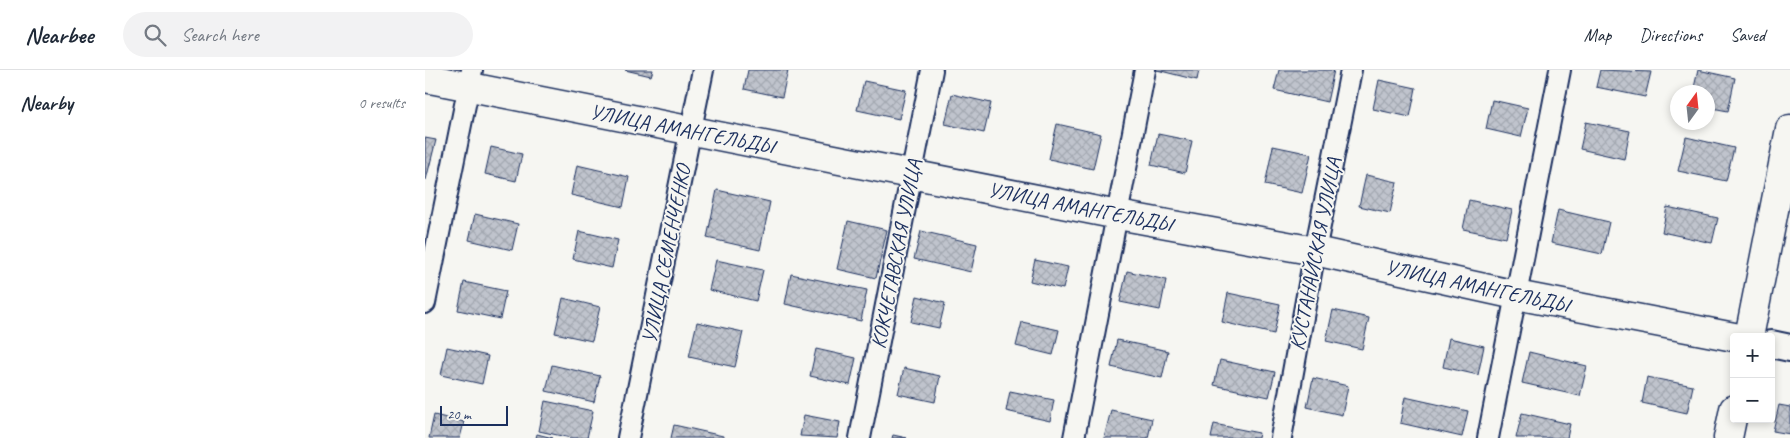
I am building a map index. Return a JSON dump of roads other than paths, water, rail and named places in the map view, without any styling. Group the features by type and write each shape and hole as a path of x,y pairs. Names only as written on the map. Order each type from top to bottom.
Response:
{"main road":[{"name":"УЛИЦА АМАНГЕЛЬДЫ","path":"425,78 470,78 691,130 1118,215 1315,251 1516,295 1730,336"},
{"path":"1750,333 1790,129"},
{"path":"1728,438 1731,423"}],"street":[{"name":"УЛИЦА СЕМЕНЧЕНКО","path":"628,438 703,70"},
{"name":"КОКЧЕТАВСКАЯ УЛИЦА","path":"860,438 932,70"},
{"path":"1074,438 1145,70"},
{"name":"КУСТАНАЙСКАЯ УЛИЦА","path":"1281,438 1315,251 1351,70"},
{"path":"1488,438 1561,70"},
{"path":"425,303 470,78"},
{"path":"1775,345 1790,348"}]}
